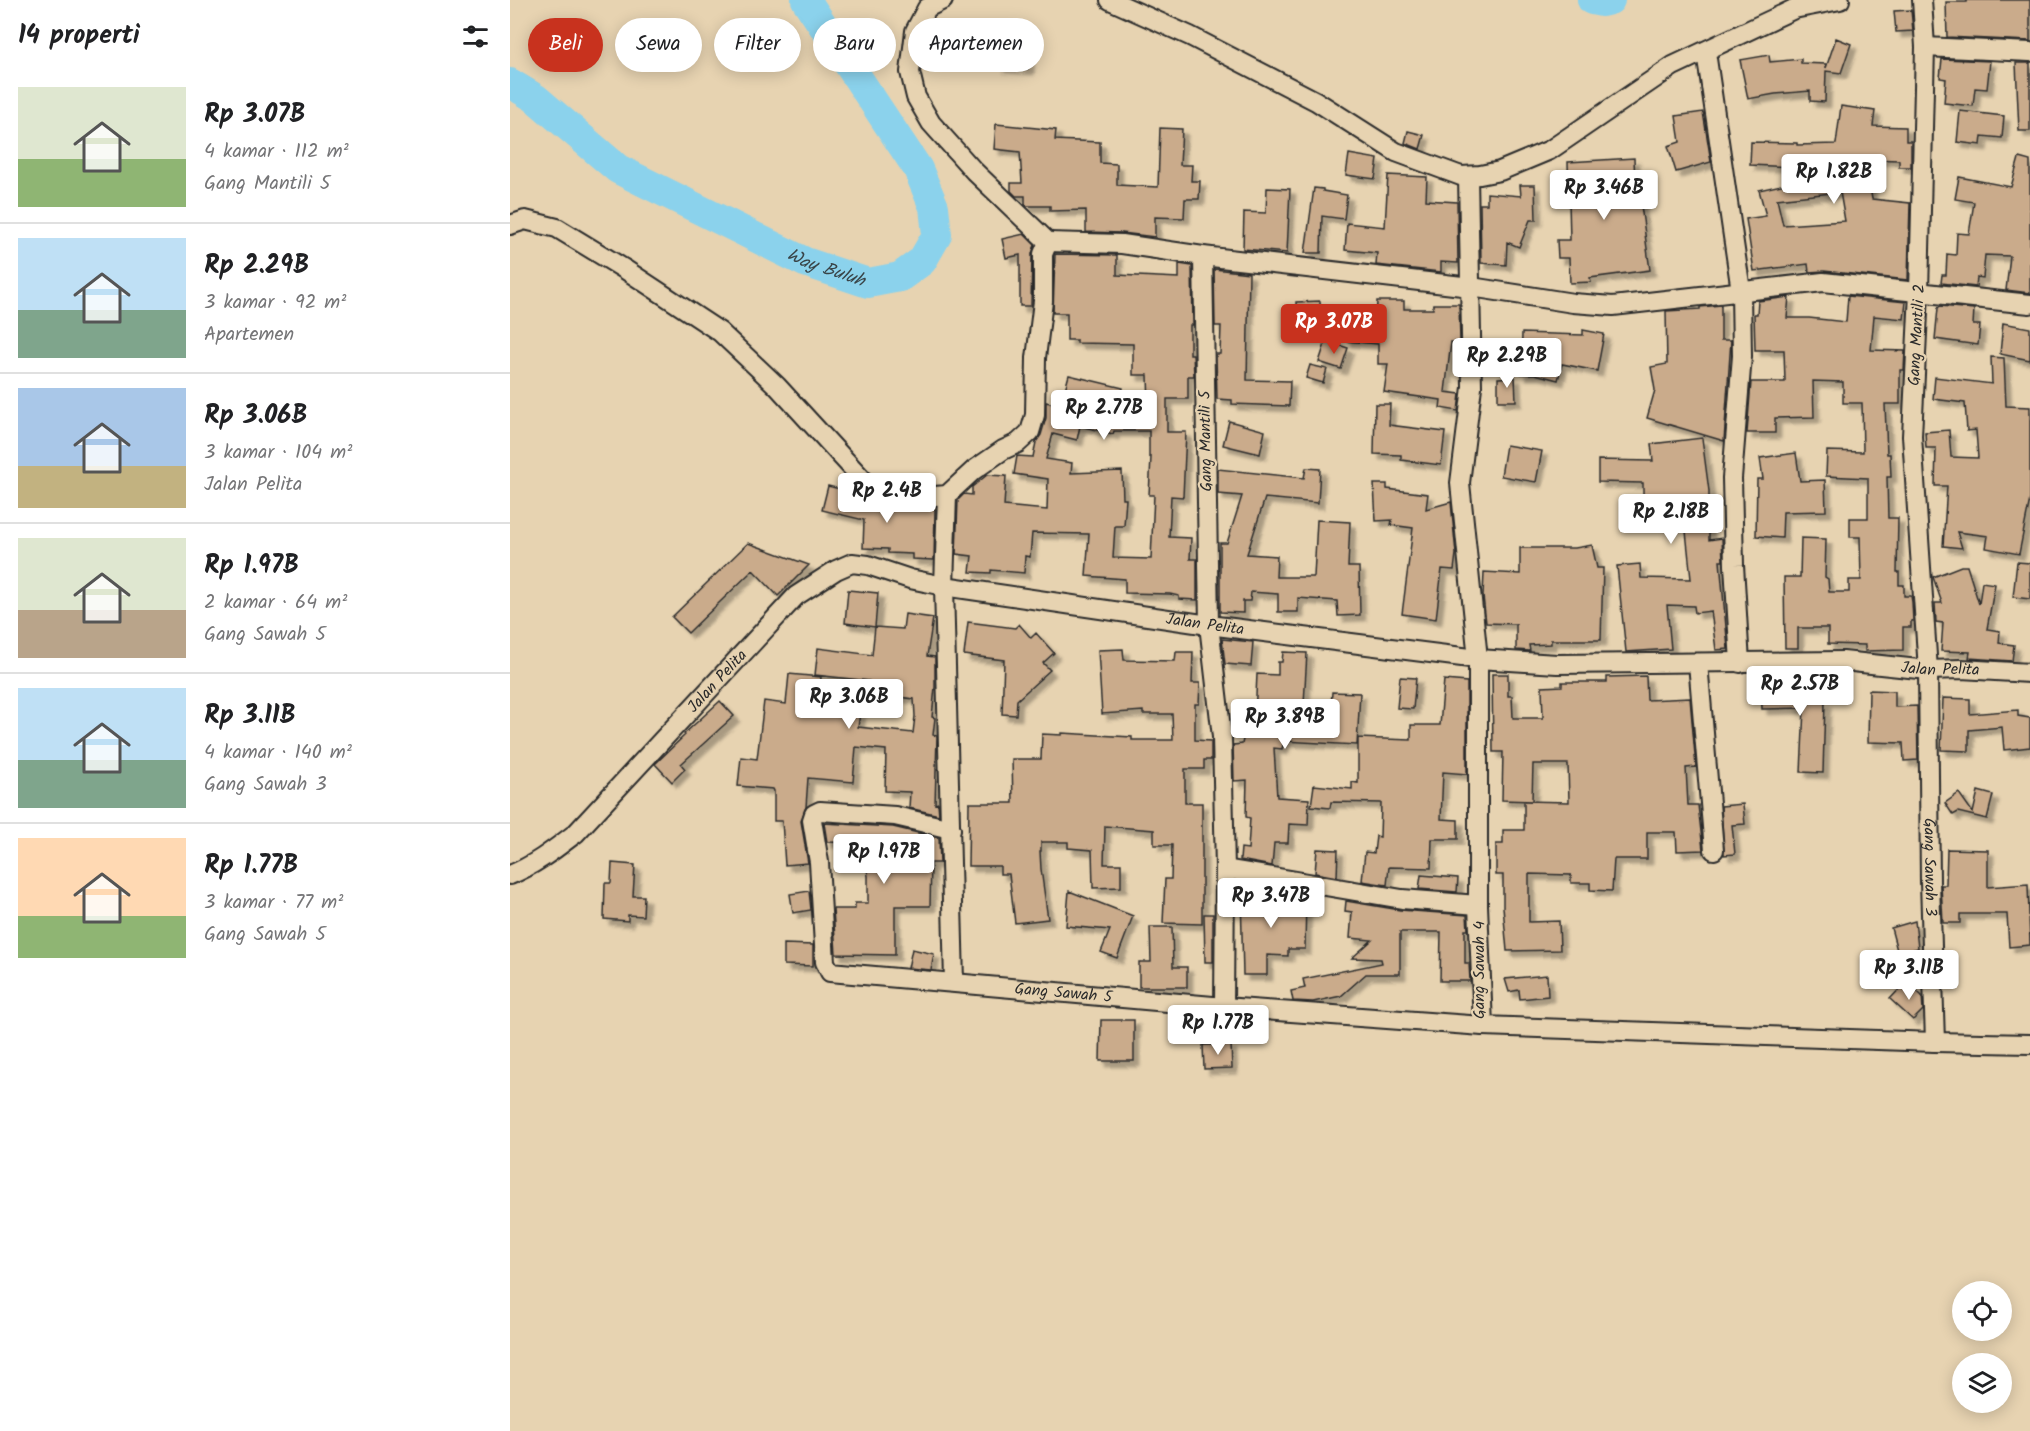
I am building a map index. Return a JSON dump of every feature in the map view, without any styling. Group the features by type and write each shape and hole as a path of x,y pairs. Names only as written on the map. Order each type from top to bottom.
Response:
{"street":[{"path":"943,0 927,8 915,31 910,72 916,97 931,123 967,163 1048,242 1122,244 1203,256 1471,287 1573,303 1613,306 1823,282 2030,304"},
{"path":"1110,0 1190,36 1316,101 1396,152 1461,176 1500,171 1550,150 1673,66 1794,9 1840,0"},
{"name":"Gang Mantili 2","path":"1922,0 1925,47 1919,292 1912,436 1928,670"},
{"path":"1925,47 2030,52"},
{"path":"1706,52 1741,291 1742,356 1732,478 1740,663"},
{"name":"Gang Sawah 4","path":"1224,1007 1483,1026 1478,905 1478,659 1460,483 1472,387 1468,176"},
{"path":"510,225 525,220 557,228 720,332 777,386 866,483 886,494 909,498 947,495 974,470 1003,450 1018,443 1030,432 1035,415 1036,358 1043,301 1043,254 1048,242"},
{"name":"Gang Mantili 5","path":"1203,256 1209,625"},
{"path":"947,495 944,586 954,982"},
{"name":"Jalan Pelita","path":"510,875 548,855 576,832 796,596 836,570 852,563 868,565 910,579 944,586 1209,625 1478,659 1557,664 1843,661 1928,670 1961,669 2030,673"},
{"path":"1209,625 1222,736 1225,869 1224,1007"},
{"path":"1698,663 1714,850"},
{"name":"Gang Sawah 3","path":"1928,670 1930,882 1935,1042"},
{"name":"Gang Sawah 5","path":"951,830 881,814 820,811 814,814 812,820 819,862 825,962 830,972 1224,1007"},
{"path":"1225,869 1402,899 1478,905"},
{"path":"1483,1026 2030,1044"}],"building":[{"path":"1967,0 2030,0 2030,41 1947,37 1946,2 1967,2"},
{"path":"1911,10 1913,31 1896,32 1894,11"},
{"path":"1836,38 1851,44 1841,73 1826,71 1825,102 1810,101 1810,91 1748,99 1740,60 1769,55 1770,62 1801,59 1801,63 1826,64 1826,68"},
{"path":"1942,59 1990,61 1987,89 1975,88 1973,106 1944,103 1946,79 1940,78"},
{"path":"2016,63 2030,63 2030,131 2019,131"},
{"path":"1841,106 1875,111 1873,126 1906,127 1906,141 1911,141 1911,167 1899,167 1899,160 1865,159 1872,199 1910,203 1908,280 1824,271 1809,272 1808,264 1754,271 1746,219 1766,216 1759,190 1843,171 1843,169 1750,165 1751,142 1797,143 1797,145 1836,144","holes":["1840,192 1845,221 1783,225 1777,199"]},
{"path":"1960,111 2004,116 2002,138 1982,136 1981,145 1957,142"},
{"path":"1703,112 1711,162 1676,172 1668,146 1680,142 1676,116"},
{"path":"996,124 1056,130 1055,140 1100,142 1100,163 1117,164 1117,185 1158,187 1160,128 1182,129 1180,165 1192,165 1191,181 1200,181 1199,199 1185,199 1184,218 1155,217 1155,237 1086,232 1086,210 1050,211 1050,206 1027,206 1025,196 1016,196 1011,191 1011,183 1022,183 1020,152 994,149"},
{"path":"1408,131 1424,135 1420,149 1405,143"},
{"path":"1349,154 1378,159 1375,179 1346,175"},
{"path":"1634,158 1635,184 1638,184 1650,270 1590,278 1591,282 1570,283 1569,258 1558,258 1557,240 1570,240 1568,162"},
{"path":"2019,158 2030,161 2030,293 2006,290 2010,256 1985,255 1983,278 1977,277 1976,287 1941,283 1942,275 1946,275 1947,254 1956,255 1957,233 1969,234 1974,202 1955,199 1959,177 2011,187"},
{"path":"1388,175 1427,177 1426,200 1457,202 1458,263 1441,262 1441,272 1376,265 1377,253 1345,250 1347,223 1385,227"},
{"path":"1520,185 1535,185 1536,220 1530,220 1519,247 1507,242 1506,265 1481,263 1480,204 1487,204 1487,193 1521,196"},
{"path":"1267,188 1290,189 1287,253 1243,249 1244,212 1266,213"},
{"path":"1314,188 1347,195 1344,219 1322,216 1321,253 1305,253"},
{"path":"1024,234 1035,245 1032,254 1031,306 1020,306 1020,255 1006,258 1002,239"},
{"path":"1055,254 1117,255 1117,275 1179,278 1179,264 1192,266 1193,325 1190,325 1190,354 1193,354 1194,376 1188,376 1188,399 1167,399 1167,432 1186,432 1183,497 1171,496 1169,537 1191,538 1190,559 1197,559 1197,600 1179,599 1179,596 1170,594 1125,593 1125,579 1086,576 1089,534 1032,533 1030,557 1025,556 1024,573 991,570 991,573 970,572 972,556 956,554 958,500 964,494 972,495 972,487 987,475 1006,476 1004,506 1047,510 1048,479 1014,474 1017,456 1033,457 1036,442 1041,435 1046,418 1046,402 1059,405 1069,375 1123,388 1119,408 1149,407 1148,375 1133,375 1133,344 1077,343 1077,340 1067,340 1067,313 1053,313","holes":["1080,426 1113,434 1114,431 1149,431 1149,457 1151,457 1149,495 1154,495 1151,559 1113,558 1115,526 1124,526 1126,499 1123,499 1122,471 1071,473 1072,463 1046,459 1053,434 1077,440"]},
{"path":"1214,269 1249,273 1247,380 1290,381 1289,406 1232,404 1232,400 1217,399 1216,354 1220,354 1221,326 1215,326"},
{"path":"1848,296 1906,302 1904,319 1874,316 1871,350 1905,351 1904,370 1900,370 1900,404 1885,404 1887,454 1890,454 1891,477 1887,477 1888,518 1898,518 1897,572 1899,572 1899,585 1904,585 1904,596 1911,596 1912,602 1913,621 1911,621 1911,627 1903,627 1903,650 1865,651 1865,645 1828,644 1828,628 1798,628 1798,648 1785,648 1784,577 1800,577 1801,538 1826,539 1825,577 1828,579 1829,592 1849,592 1849,580 1861,580 1860,537 1850,537 1850,518 1868,518 1868,478 1826,476 1827,451 1863,452 1862,403 1843,403 1843,382 1813,381 1814,417 1775,418 1775,433 1747,433 1751,382 1785,382 1784,350 1755,350 1754,314 1757,314 1758,301 1789,297 1787,318 1846,322"},
{"path":"1320,301 1321,332 1297,333 1296,302"},
{"path":"1377,301 1404,301 1404,309 1433,309 1433,304 1459,304 1460,342 1451,342 1445,392 1460,394 1458,411 1440,408 1441,400 1384,392 1388,364 1378,364 1378,344 1345,341 1347,321 1376,325"},
{"path":"1721,305 1721,340 1731,340 1724,441 1647,418 1655,390 1651,367 1667,364 1666,311"},
{"path":"1940,306 1974,309 1973,325 1980,325 1978,345 1935,339"},
{"path":"2003,323 2030,328 2030,360 2000,354"},
{"path":"1583,330 1604,334 1597,371 1562,364 1558,380 1535,374 1521,374 1522,333 1583,335"},
{"path":"1326,341 1348,348 1341,369 1319,362"},
{"path":"1991,357 2004,358 2006,406 2030,407 2030,499 2019,554 1986,548 1988,536 1957,532 1962,548 1943,546 1947,486 1935,486 1936,448 1926,448 1925,432 1949,430 1951,457 1978,458 1976,430 1967,431 1965,403 1933,399 1935,377 1992,384"},
{"path":"1310,365 1327,369 1323,383 1306,378"},
{"path":"1515,377 1516,401 1498,401 1498,378"},
{"path":"1375,404 1390,404 1389,425 1445,432 1441,465 1401,460 1401,455 1374,454"},
{"path":"1229,421 1265,431 1260,454 1223,445"},
{"path":"1702,438 1709,491 1709,540 1722,538 1723,561 1720,561 1728,649 1716,650 1711,611 1695,613 1694,606 1667,605 1671,649 1626,652 1617,566 1640,564 1641,578 1691,579 1685,522 1668,522 1668,512 1643,512 1643,483 1598,482 1598,460 1653,461 1651,444"},
{"path":"1506,445 1542,451 1536,482 1501,476"},
{"path":"1796,453 1800,481 1825,480 1826,511 1783,512 1782,538 1756,536 1757,479 1763,479 1760,458"},
{"path":"1306,468 1320,469 1318,503 1265,498 1247,554 1277,556 1276,577 1314,577 1317,520 1350,522 1348,567 1359,567 1360,615 1338,616 1337,601 1298,598 1298,612 1278,612 1278,594 1251,592 1250,601 1243,601 1243,613 1220,612 1220,543 1227,543 1242,496 1218,494 1218,469 1304,478"},
{"path":"1374,484 1387,484 1387,489 1428,494 1426,509 1451,502 1456,554 1454,570 1442,569 1436,619 1402,614 1413,528 1391,525 1392,520 1376,521"},
{"path":"828,486 864,495 862,504 907,509 935,509 934,560 912,559 912,554 888,553 888,549 863,548 864,520 822,510"},
{"path":"748,543 809,565 778,596 753,570 688,633 672,617"},
{"path":"1592,545 1597,568 1603,568 1601,640 1551,640 1551,644 1529,645 1530,651 1516,650 1516,624 1486,623 1483,596 1484,572 1520,574 1520,548 1575,548"},
{"path":"2017,562 2030,563 2030,599 2013,597"},
{"path":"1961,566 1967,566 1979,604 1982,582 1995,584 1987,629 2000,631 1999,643 2014,645 2012,661 1969,658 1970,652 1941,651 1943,623 1936,622 1935,603 1942,603 1933,577"},
{"path":"848,590 878,593 875,627 845,623"},
{"path":"905,614 933,618 927,656 935,657 932,717 935,718 933,735 937,736 935,804 938,803 939,815 909,808 910,792 885,791 886,750 856,747 853,782 808,778 806,807 801,821 808,863 785,865 782,821 774,821 773,789 738,786 741,757 757,759 764,701 786,704 789,674 821,677 818,709 860,713 858,727 913,733 914,699 867,693 869,681 815,675 818,648 872,655 875,627 903,629"},
{"path":"968,622 1015,628 1019,624 1031,638 1036,633 1054,653 1043,663 1050,670 1017,700 1016,715 1002,714 1004,660 964,655"},
{"path":"1222,639 1253,642 1251,666 1225,664"},
{"path":"1123,649 1124,660 1175,661 1176,652 1193,652 1192,683 1200,683 1199,704 1195,704 1195,740 1211,741 1211,760 1204,760 1204,769 1185,769 1185,803 1202,803 1202,924 1163,923 1165,879 1171,879 1172,845 1154,845 1154,830 1105,826 1104,864 1121,864 1121,887 1093,888 1092,850 1068,848 1068,842 1041,842 1041,869 1048,919 1015,923 1009,874 1000,874 1000,866 968,866 969,803 1013,803 1012,759 1041,759 1042,734 1062,735 1062,733 1132,737 1132,740 1173,740 1172,714 1143,714 1143,711 1102,714 1098,650"},
{"path":"1283,652 1307,653 1304,704 1331,706 1332,692 1360,693 1357,745 1284,741 1282,749 1274,748 1277,797 1309,799 1308,825 1289,824 1288,843 1274,843 1272,866 1240,860 1241,848 1248,849 1250,818 1246,817 1247,780 1234,781 1233,745 1242,744 1248,715 1255,717 1257,674 1278,675 1278,662 1282,662"},
{"path":"1772,673 1786,673 1788,687 1817,688 1817,702 1825,702 1823,773 1801,772 1804,708 1762,709 1761,684 1773,684"},
{"path":"1492,674 1508,674 1508,696 1512,696 1513,718 1543,718 1542,687 1562,686 1562,682 1607,682 1607,677 1646,676 1647,700 1690,698 1696,767 1686,768 1688,805 1698,805 1703,850 1677,851 1676,832 1647,832 1647,859 1614,859 1612,891 1590,890 1590,883 1571,883 1571,875 1529,874 1529,922 1559,921 1560,950 1507,951 1503,875 1496,875 1496,844 1503,844 1503,830 1524,830 1524,801 1569,802 1568,764 1533,764 1532,801 1502,800 1503,752 1493,752"},
{"path":"1400,677 1416,678 1413,709 1397,708"},
{"path":"1444,680 1467,682 1467,774 1443,772 1441,819 1458,820 1458,839 1432,839 1431,868 1389,867 1387,885 1362,881 1365,852 1374,853 1376,836 1380,837 1381,803 1331,802 1330,808 1311,806 1314,785 1352,789 1352,782 1358,783 1358,738 1411,740 1411,725 1440,725"},
{"path":"1869,690 1895,691 1895,707 1917,706 1918,760 1904,761 1903,743 1868,742"},
{"path":"1943,698 1970,699 1970,714 2018,710 2018,716 2030,718 2030,747 2004,750 2002,727 1969,730 1969,751 1941,750"},
{"path":"720,701 734,716 681,764 685,769 672,782 655,764"},
{"path":"1978,791 1993,795 1987,819 1958,812 1953,815 1945,803 1959,793 1973,813"},
{"path":"1743,804 1745,824 1732,825 1735,854 1724,855 1721,806"},
{"path":"824,823 893,827 939,838 940,863 931,863 930,906 895,906 895,955 836,954 833,909 855,909 855,903 868,903 868,876 863,843 827,842"},
{"path":"1317,849 1338,850 1337,877 1315,873"},
{"path":"1947,849 1988,850 1988,887 2028,884 2030,945 2009,947 2007,914 1960,914 1960,923 1943,923 1941,885 1946,885"},
{"path":"612,863 635,865 633,896 644,896 643,916 628,915 628,921 604,919 605,883 611,883"},
{"path":"1421,875 1458,878 1457,892 1419,889"},
{"path":"809,891 811,910 793,913 790,894"},
{"path":"1069,891 1133,916 1117,958 1101,952 1110,930 1066,926"},
{"path":"1241,895 1306,897 1305,949 1288,949 1288,956 1267,955 1267,975 1243,975"},
{"path":"1346,901 1400,910 1467,915 1465,963 1469,963 1470,981 1440,981 1441,932 1400,932 1400,974 1366,974 1341,996 1313,1002 1293,1001 1291,991 1305,988 1303,979 1382,963 1381,959 1352,958 1372,940 1350,938 1352,912 1345,911"},
{"path":"1204,914 1213,914 1213,962 1205,962"},
{"path":"1915,921 1918,948 1898,954 1891,928"},
{"path":"1150,927 1172,927 1173,967 1187,967 1187,987 1139,987 1139,962 1151,962"},
{"path":"784,944 813,945 813,966 784,965"},
{"path":"912,949 934,954 931,970 908,968"},
{"path":"1547,975 1548,996 1520,999 1519,990 1509,992 1505,979"},
{"path":"1907,981 1922,996 1923,1010 1913,1020 1890,999"},
{"path":"1101,1020 1134,1020 1134,1061 1100,1061"},
{"path":"1231,1044 1232,1068 1204,1069 1203,1045"}],"waterway":[{"name":"Way Buluh","path":"510,83 535,98 618,169 805,262 868,283 900,277 922,261 937,235 934,207 918,169 806,0"},
{"name":"Way Buluh","path":"1592,0 1602,2 1610,0"}]}
